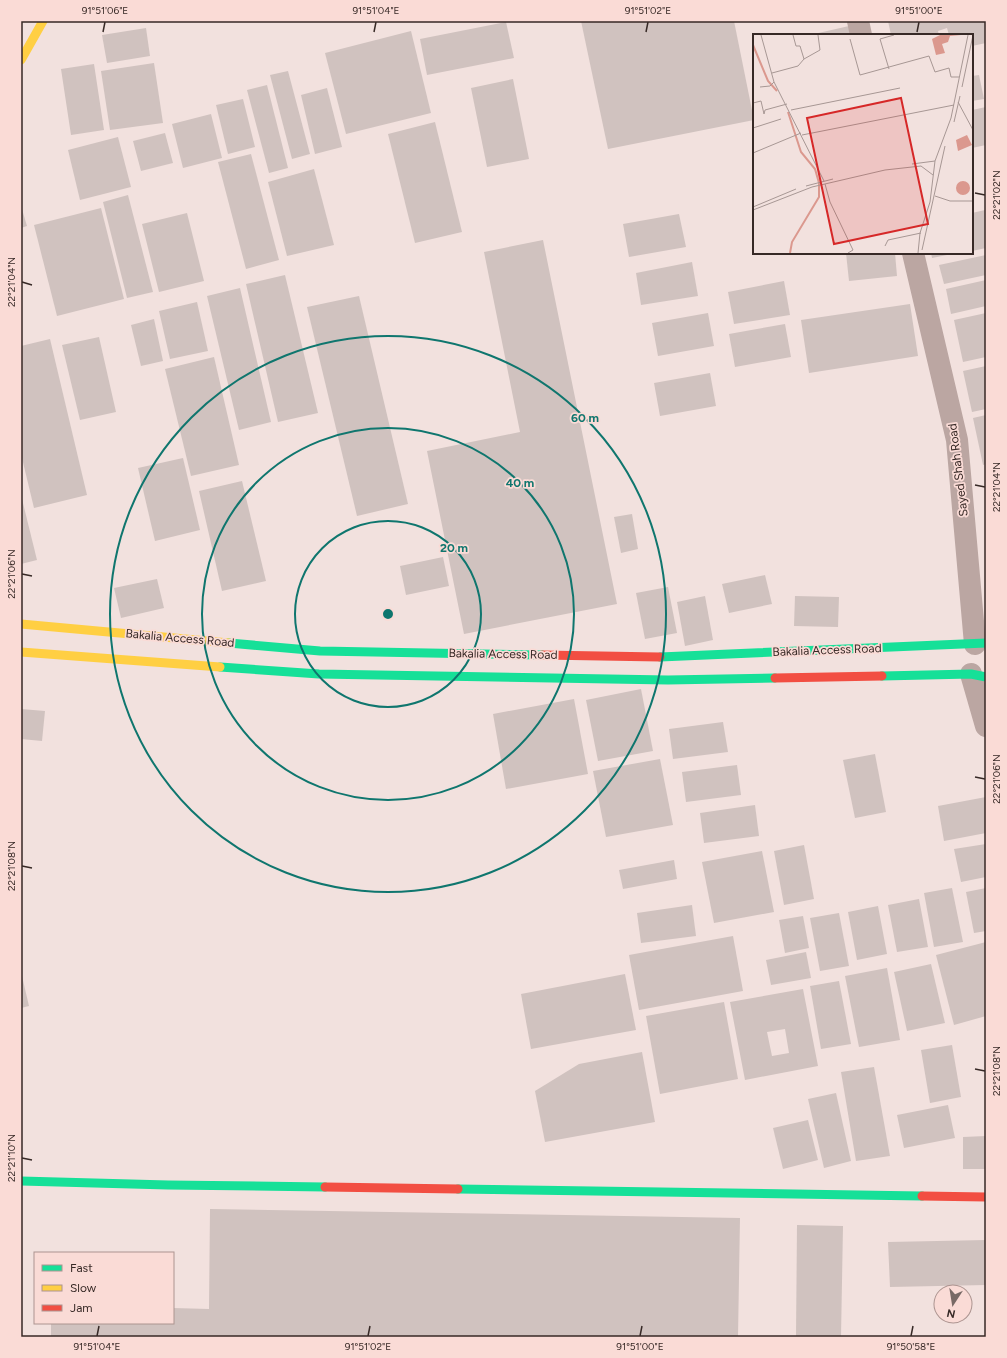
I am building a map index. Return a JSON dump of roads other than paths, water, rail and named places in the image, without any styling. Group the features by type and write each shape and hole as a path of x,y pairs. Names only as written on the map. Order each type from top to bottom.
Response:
{"main road":[{"path":"21,60 43,21"},
{"name":"Bakalia Access Road","path":"21,624 328,651 667,657 981,643"},
{"name":"Bakalia Access Road","path":"21,652 327,674 668,680 978,676"},
{"path":"21,1181 168,1185 986,1196"}],"street":[{"path":"858,21 861,34"},
{"name":"Sayed Shah Road","path":"913,254 957,440 981,643"},
{"path":"978,676 986,726"}]}
